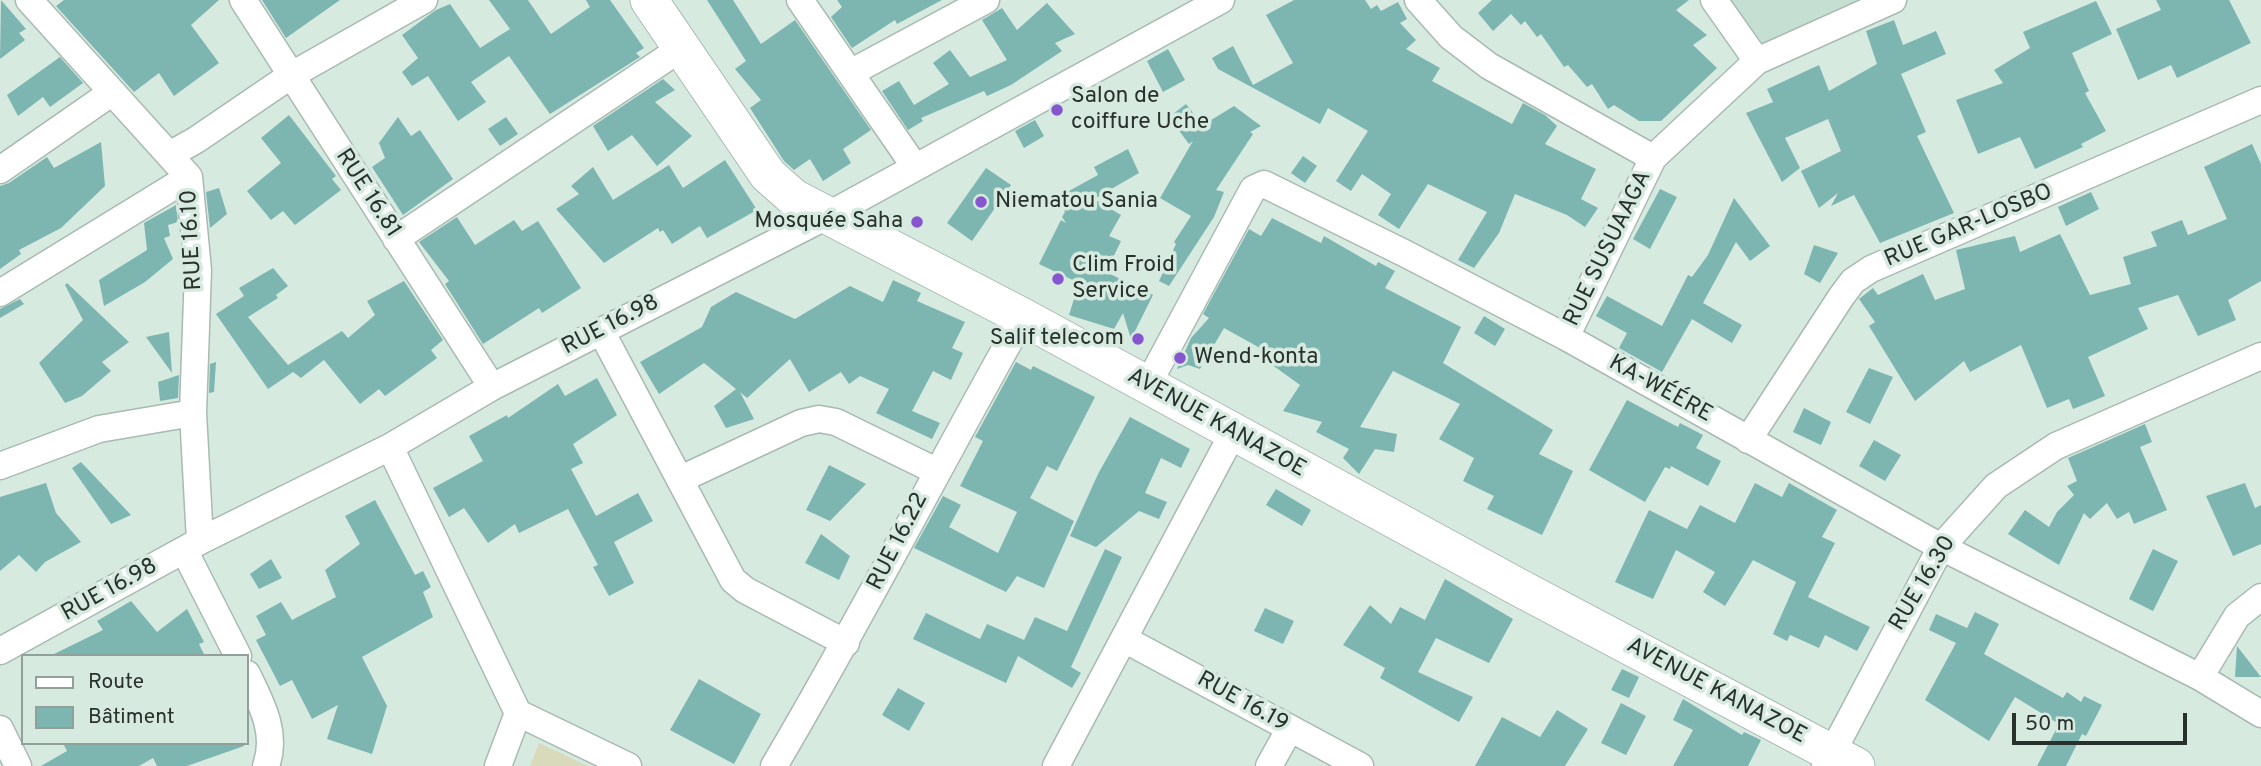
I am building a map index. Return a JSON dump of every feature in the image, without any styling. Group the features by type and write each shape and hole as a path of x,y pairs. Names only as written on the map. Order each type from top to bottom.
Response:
{"street":[{"name":"RUE 16.81","path":"243,0 492,387"},
{"path":"171,154 290,76 424,0"},
{"name":"AVENUE KANAZOE","path":"649,0 768,175 794,198 825,217 1023,317 1838,762"},
{"path":"800,0 915,167"},
{"path":"852,72 986,0"},
{"name":"RUE 16.98","path":"0,651 192,546 390,447 492,387 825,217 1221,0"},
{"path":"1418,0 1451,37 1489,66 1653,158"},
{"path":"1714,0 1757,61"},
{"name":"RUE SUSUAAGA","path":"1566,337 1653,158 1757,61 1893,0"},
{"name":"RUE 16.10","path":"33,1 111,93 171,154 189,177 198,270 192,546 237,654"},
{"path":"396,239 680,49"},
{"path":"0,170 111,93"},
{"name":"RUE GAR-LOSBO","path":"1748,440 1841,297 1853,281 1871,269 2261,100"},
{"path":"0,293 189,177"},
{"name":"KA-WÉÉRE","path":"1147,386 1258,184 1264,184 1566,337 1941,547 2200,677 2261,714"},
{"name":"RUE 16.22","path":"774,766 846,643 936,471 1023,317"},
{"path":"601,331 733,580 745,590 846,643"},
{"name":"RUE 16.30","path":"1838,762 1941,547 1996,486 2056,446 2261,356"},
{"path":"0,466 99,429 193,413"},
{"path":"681,479 801,423 819,419 836,422 936,471"},
{"path":"1056,766 1233,433"},
{"path":"390,447 517,713 628,766"},
{"path":"2200,677 2236,617 2261,597"},
{"name":"RUE 16.19","path":"1124,639 1360,766"},
{"path":"248,676 268,717 270,757 266,766"},
{"path":"498,766 517,713"},
{"path":"0,729 18,766"},
{"path":"1269,766 1289,730"}],"shaded area":[{"path":"1731,0 1863,0 1763,44"},
{"path":"539,743 588,766 530,766"}],"building":[{"path":"1,0 26,29 19,33 25,40 0,59"},
{"path":"64,0 219,0 191,25 219,63 174,96 159,73 134,92 56,6"},
{"path":"262,0 340,0 286,38"},
{"path":"489,0 528,0 551,34 590,7 586,0 610,0 644,48 636,53 640,57 550,114 509,56 471,82 486,102 458,121 428,76 412,86 402,72 418,58 402,35 436,10 450,4 480,48 510,29"},
{"path":"707,0 733,0 761,44 795,20 871,130 843,149 851,163 823,181 810,159 794,170 784,161 750,108 761,100 735,69 746,61"},
{"path":"837,0 942,0 897,24 895,20 852,48 831,17 842,7"},
{"path":"1294,0 1365,0 1371,9 1377,5 1381,11 1398,2 1407,19 1400,23 1416,40 1406,49 1440,68 1432,81 1512,124 1523,103 1545,115 1557,126 1545,144 1596,169 1581,199 1598,208 1585,227 1567,215 1515,194 1499,233 1474,268 1458,260 1487,212 1428,184 1399,229 1378,215 1391,194 1362,174 1351,191 1336,181 1368,131 1328,108 1320,124 1218,69 1212,58 1233,46 1253,85 1293,63 1266,15"},
{"path":"1492,0 1689,0 1676,10 1707,35 1693,45 1717,68 1661,121 1639,121 1614,105 1608,109 1592,84 1587,87 1568,65 1564,67 1541,34 1537,37 1525,21 1521,25 1511,14 1493,31 1478,13"},
{"path":"2156,0 2229,0 2251,43 2177,78 2171,65 2138,80 2116,29 2161,10"},
{"path":"2096,1 2112,34 2072,53 2089,91 2085,93 2106,131 2081,144 2083,147 2035,169 2020,137 1978,154 1956,100 2003,83 1994,70 2030,48 2023,32"},
{"path":"1047,3 1075,34 1055,43 1062,51 1011,85 987,96 984,91 921,118 923,121 908,130 882,91 899,81 914,105 949,84 933,63 950,50 970,77 1007,60 982,20 1002,8 1017,30"},
{"path":"1894,20 1903,45 1936,31 1946,54 1901,74 1926,132 1917,136 1954,213 1880,243 1854,195 1831,206 1838,193 1819,208 1801,171 1841,151 1828,119 1785,138 1800,168 1782,182 1746,113 1773,102 1767,89 1819,65 1829,91 1877,64 1866,31"},
{"path":"1168,49 1185,80 1163,92 1147,61"},
{"path":"60,57 83,83 50,107 43,97 18,116 7,95"},
{"path":"663,79 675,90 655,102 692,136 657,166 632,135 608,151 593,126"},
{"path":"1186,104 1203,125 1234,106 1261,126 1250,132 1253,134 1216,190 1224,192 1214,217 1169,286 1159,281 1176,244 1174,242 1191,216 1160,198 1193,141 1189,144 1169,117"},
{"path":"289,115 336,176 332,179 341,190 295,225 283,211 271,220 247,191 281,163 261,138"},
{"path":"398,117 411,136 420,130 453,179 403,215 372,167 385,158 379,143"},
{"path":"506,117 518,134 500,146 488,129"},
{"path":"1035,120 1044,136 1024,148 1015,131"},
{"path":"101,142 105,186 61,228 19,250 21,254 0,269 0,186 9,183 47,157 54,168"},
{"path":"2252,144 2261,164 2261,281 2228,300 2236,320 2198,336 2178,295 2138,308 2148,329 2088,357 2105,396 2073,409 2069,399 2047,408 2021,345 1970,372 1964,361 1915,401 1869,326 1875,322 1859,299 1873,288 1878,295 1923,274 1935,300 1965,289 1956,250 2015,236 2020,252 2060,234 2090,295 2131,284 2123,257 2157,246 2151,232 2182,220 2188,235 2227,219 2204,167"},
{"path":"1128,149 1139,173 1094,199 1121,215 1109,236 1121,241 1106,272 1153,295 1131,339 1123,313 1114,329 1069,315 1079,283 1039,264 1061,220 1066,223 1062,217 1065,212 1058,197 1098,175 1094,167"},
{"path":"1303,156 1317,166 1305,183 1291,173"},
{"path":"725,160 757,210 707,238 700,226 672,244 663,230 660,232 658,228 604,263 556,209 579,194 571,186 593,167 613,200 669,165 683,188"},
{"path":"986,168 1011,185 972,241 947,223"},
{"path":"219,188 227,214 210,228 206,192"},
{"path":"1660,189 1677,197 1650,249 1633,239"},
{"path":"2091,192 2099,209 2066,226 2058,207"},
{"path":"1734,198 1770,246 1750,261 1736,242 1703,303 1742,325 1732,343 1692,319 1662,372 1619,348 1627,333 1596,316 1607,296 1662,326 1688,275 1692,277 1708,255"},
{"path":"176,205 178,222 168,225 170,236 164,238 173,259 145,282 104,306 99,280 147,250 144,223"},
{"path":"457,217 475,245 514,220 522,231 538,221 581,288 542,313 539,308 483,344 445,284 449,281 419,242"},
{"path":"1272,218 1321,243 1324,236 1376,266 1378,262 1395,271 1385,288 1461,327 1443,363 1553,430 1539,454 1573,471 1542,535 1487,509 1494,496 1463,481 1474,458 1439,439 1460,404 1393,371 1360,427 1397,434 1394,452 1375,449 1359,474 1343,458 1349,449 1316,432 1322,422 1283,411 1300,385 1264,359 1269,353 1224,328 1200,369 1188,365 1177,369 1191,338 1209,318 1203,314 1249,229 1261,236"},
{"path":"1814,245 1838,253 1820,283 1804,274"},
{"path":"273,268 288,286 276,295 278,298 248,317 288,365 342,331 348,338 375,315 367,301 404,281 443,340 431,350 437,358 385,396 379,389 360,404 324,360 301,378 293,372 268,389 216,314 244,296 239,288"},
{"path":"893,280 921,293 917,301 965,322 952,348 963,353 951,380 933,371 912,411 940,423 932,439 876,413 889,389 860,376 849,384 841,372 809,392 790,359 747,398 740,392 754,419 726,428 714,406 736,389 704,363 659,394 640,362 702,327 711,307 736,292 795,319 850,286 883,302"},
{"path":"67,283 129,342 102,362 111,371 82,396 65,403 39,363 83,320 65,285"},
{"path":"20,299 24,304 0,318 0,309"},
{"path":"1484,316 1505,329 1495,346 1474,333"},
{"path":"169,332 172,373 146,337"},
{"path":"216,362 214,392 209,393 210,364"},
{"path":"1016,362 1031,370 1033,366 1095,397 1057,471 1047,466 1030,498 1074,521 1044,588 1017,576 1006,592 914,548 943,496 961,505 949,527 998,553 1017,512 960,486 983,441 975,437"},
{"path":"1869,368 1893,377 1870,424 1846,412"},
{"path":"179,375 178,398 160,401 158,382"},
{"path":"597,378 617,415 573,444 583,463 571,469 596,516 638,493 653,521 614,542 634,583 609,596 593,567 598,565 568,509 519,533 515,524 488,543 464,508 449,517 433,488 483,461 469,436 507,415 508,418 558,384 565,396"},
{"path":"1627,400 1678,427 1680,423 1703,435 1696,448 1721,461 1708,486 1671,466 1670,469 1665,467 1645,502 1589,470"},
{"path":"1804,408 1831,422 1821,445 1793,432"},
{"path":"1130,417 1190,449 1181,468 1161,458 1145,493 1167,502 1159,519 1139,511 1096,547 1070,536 1098,474"},
{"path":"2145,424 2152,442 2140,447 2167,510 2134,524 2129,512 2117,519 2107,503 2090,519 2084,513 2059,565 2008,534 2025,510 2049,527 2057,512 2074,495 2067,486 2077,481 2068,458"},
{"path":"1874,440 1901,455 1885,481 1859,466"},
{"path":"81,462 131,515 111,524 72,468"},
{"path":"829,465 866,484 830,521 806,510"},
{"path":"46,483 56,513 81,542 45,562 36,572 19,555 0,571 0,497"},
{"path":"1755,483 1782,497 1789,483 1837,510 1822,537 1835,543 1808,597 1870,627 1857,651 1825,635 1819,648 1790,635 1787,641 1773,634 1796,582 1753,560 1725,606 1703,592 1715,572 1676,550 1653,599 1615,582 1649,510 1687,529 1700,505 1735,523"},
{"path":"2245,483 2255,508 2261,505 2261,544 2233,556 2206,496"},
{"path":"1276,489 1311,510 1302,526 1266,505"},
{"path":"375,500 415,575 423,571 431,587 423,592 433,617 362,657 387,706 372,754 327,739 338,705 312,719 292,680 280,686 256,640 266,635 256,616 281,602 292,620 336,597 325,570 360,544 345,516"},
{"path":"821,534 850,556 839,580 805,563"},
{"path":"1105,549 1122,557 1071,667 1081,673 1072,688 1018,656 1006,683 913,639 926,613 980,639 987,624 1024,640 1035,617 1067,631"},
{"path":"2153,549 2178,561 2153,611 2129,599"},
{"path":"271,559 282,578 259,589 250,574"},
{"path":"1445,579 1513,619 1489,663 1436,638 1418,672 1473,697 1459,722 1380,678 1385,668 1343,645 1370,605 1391,624 1400,607 1425,620"},
{"path":"131,601 157,632 187,609 204,642 199,644 204,654 54,654 103,630 97,621"},
{"path":"1265,608 1294,621 1283,644 1254,631"},
{"path":"1975,612 1999,624 1984,654 2063,698 2067,692 2081,702 2084,696 2102,705 2086,736 2082,734 2066,766 2037,766 2059,724 2015,697 1989,741 1925,700 1956,643 1929,630 1936,614 1967,628"},
{"path":"2237,646 2261,677 2235,677"},
{"path":"1622,669 1639,677 1629,698 1611,690"},
{"path":"699,679 761,714 734,764 670,730"},
{"path":"898,688 925,703 909,731 882,715"},
{"path":"1683,699 1742,735 1744,732 1761,740 1748,766 1673,766 1693,730 1673,720"},
{"path":"1621,703 1646,716 1626,755 1601,743"},
{"path":"1557,710 1588,729 1565,766 1475,766 1502,717 1540,737"},
{"path":"64,745 244,746 187,766 157,766 153,758 139,766 41,766 67,751"}],"place":[{"name":"Salon de coiffure Uche","path":"1057,110"},
{"name":"Niematou Sania","path":"981,202"},
{"name":"Mosquée Saha","path":"917,222"},
{"name":"Clim Froid Service","path":"1058,279"},
{"name":"Salif telecom","path":"1138,339"},
{"name":"Wend-konta","path":"1180,358"}]}
